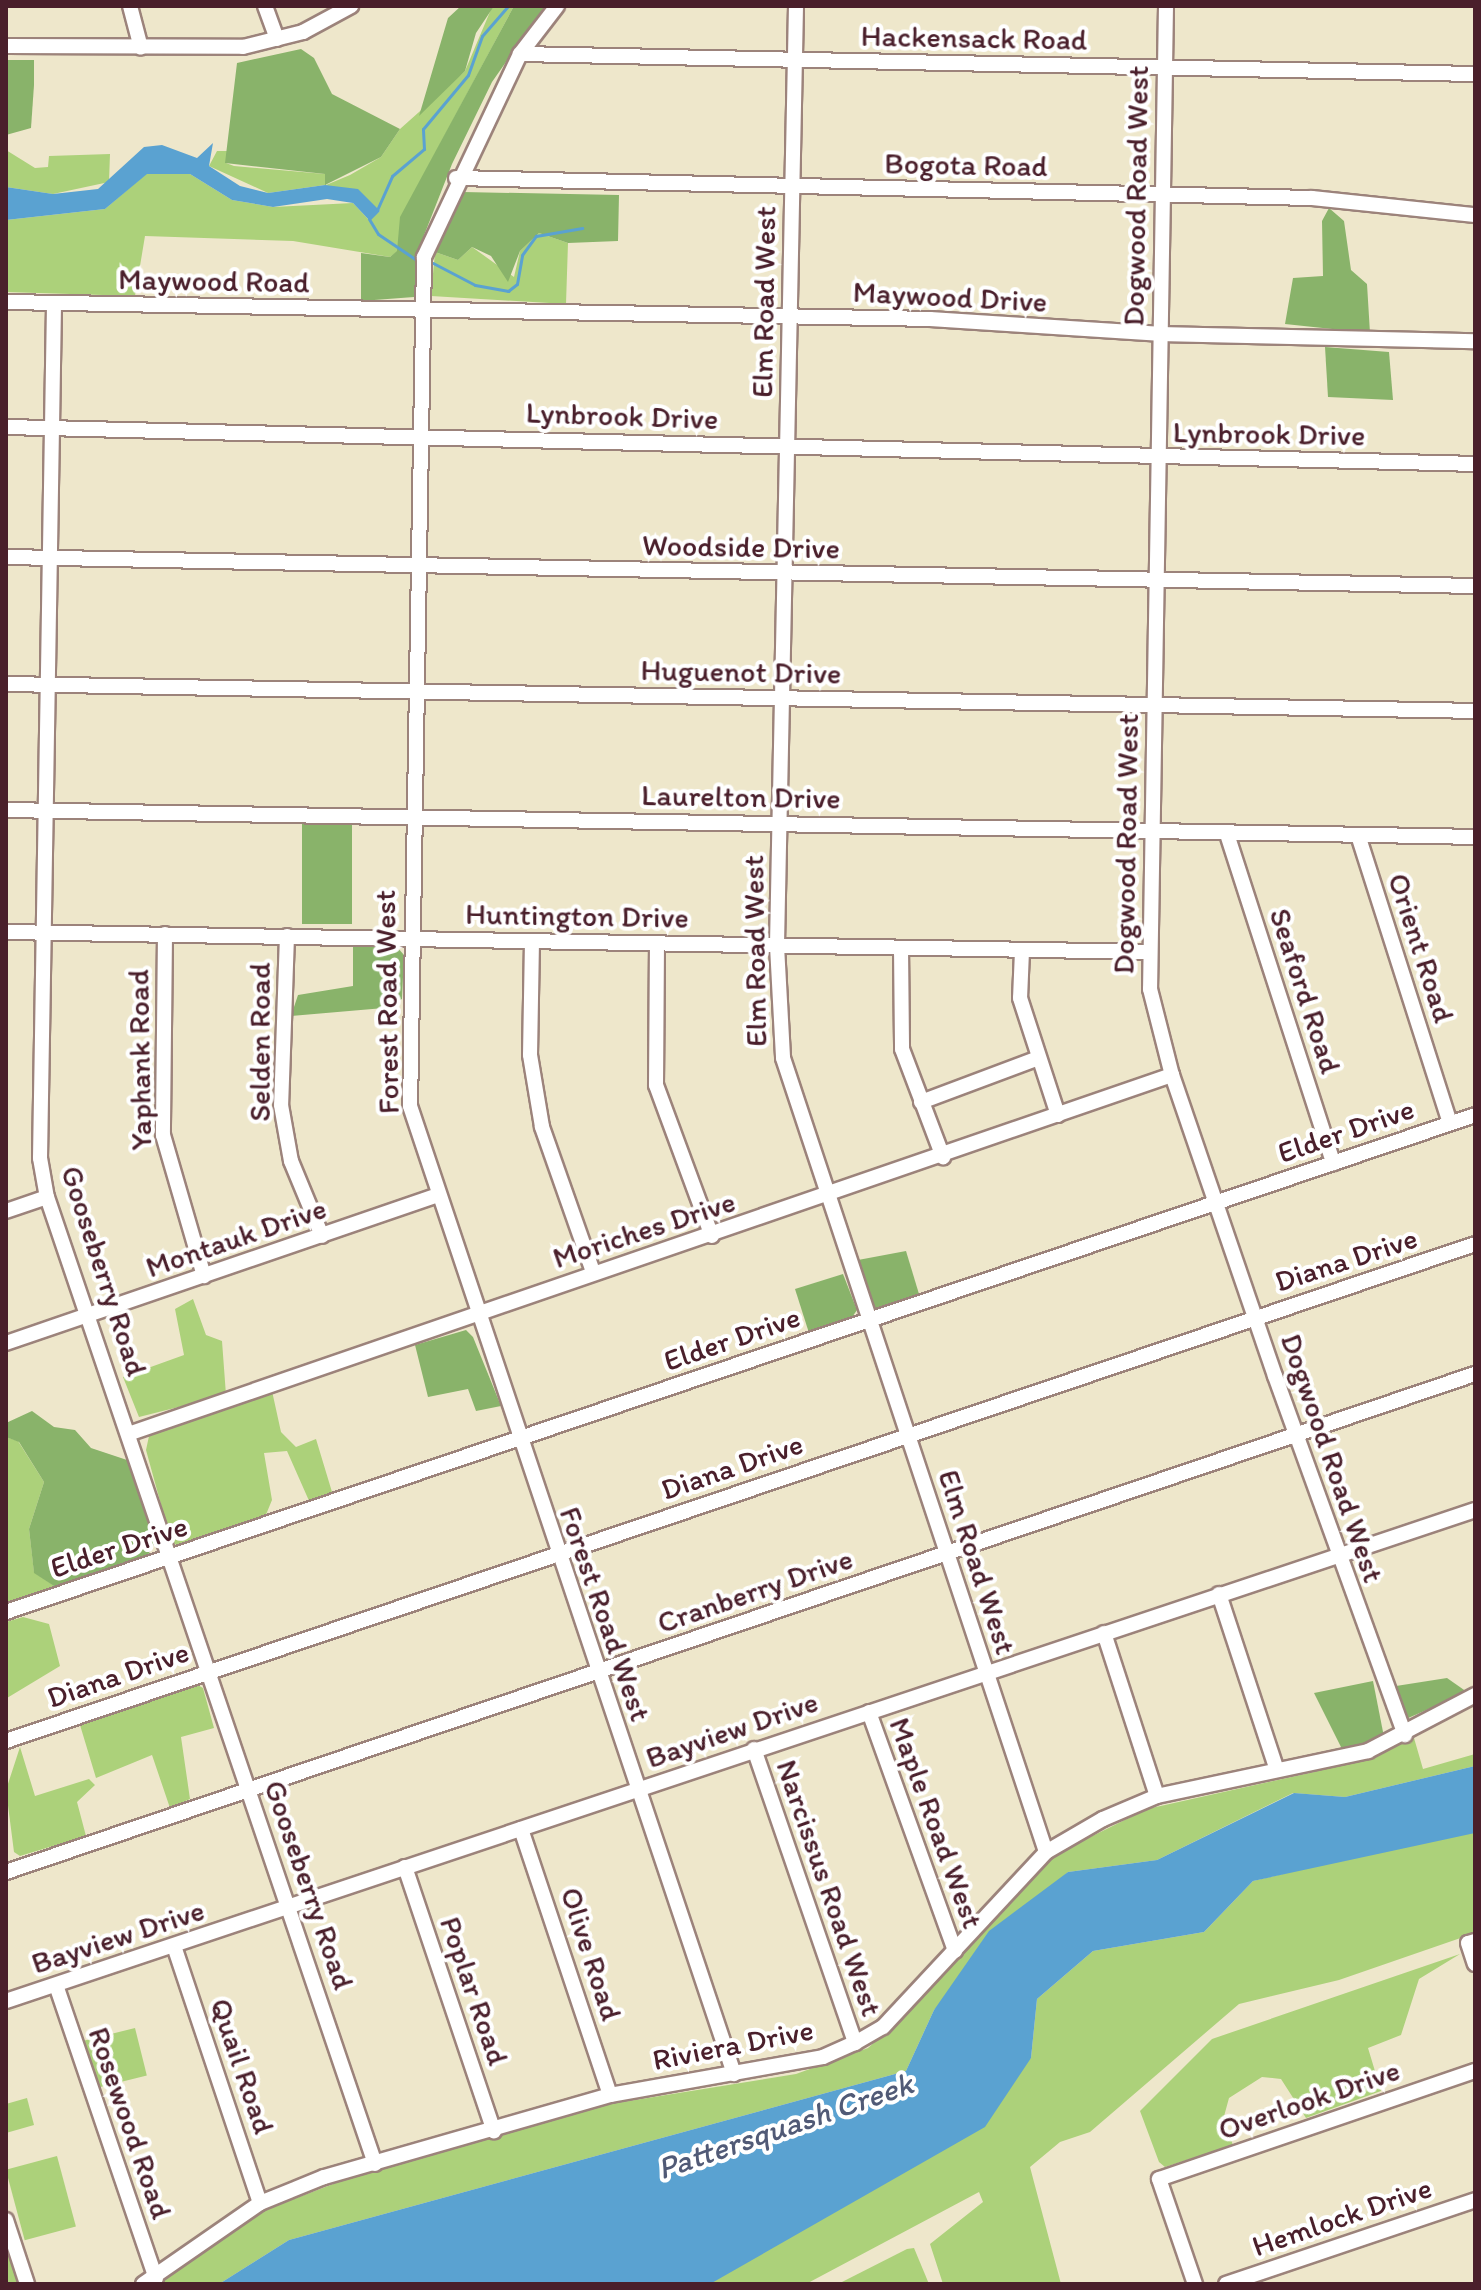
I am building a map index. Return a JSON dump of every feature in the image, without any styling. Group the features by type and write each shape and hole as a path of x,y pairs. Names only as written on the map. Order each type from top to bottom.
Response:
{"street":[{"path":"130,6 141,48"},
{"path":"265,6 277,39"},
{"path":"7,42 205,51 277,39 351,6"},
{"name":"Forest Road West","path":"557,6 520,54 456,178 424,257 409,938 410,1106 436,1196 517,1440 734,2074"},
{"name":"Elm Road West","path":"796,6 777,946 783,1058 824,1197 948,1553 1046,1852"},
{"name":"Dogwood Road West","path":"1166,6 1148,952 1172,1075 1295,1435 1405,1735"},
{"name":"Hackensack Road","path":"520,54 1475,74"},
{"name":"Bogota Road","path":"456,178 1312,198 1475,215"},
{"name":"Maywood Road","path":"6,302 421,311"},
{"name":"Gooseberry Road","path":"54,305 38,1117 47,1197 131,1433 375,2164"},
{"name":"Maywood Drive","path":"421,311 788,316 1159,334 1475,341"},
{"name":"Lynbrook Drive","path":"6,427 419,435 788,449 1475,464"},
{"name":"Woodside Drive","path":"6,557 1475,586"},
{"name":"Huguenot Drive","path":"6,684 1475,711"},
{"name":"Laurelton Drive","path":"6,810 1475,837"},
{"name":"Seaford Road","path":"1227,834 1333,1163"},
{"name":"Orient Road","path":"1358,835 1450,1123"},
{"name":"Huntington Drive","path":"6,932 1148,952"},
{"name":"Yaphank Road","path":"165,934 163,1135 204,1276"},
{"name":"Selden Road","path":"287,936 281,1105 291,1161 322,1236"},
{"path":"532,941 530,1055 542,1127 593,1272"},
{"path":"657,943 656,1085 712,1236"},
{"path":"901,948 899,1028 921,1102 943,1157"},
{"path":"1022,951 1020,998 1036,1059 1058,1115"},
{"path":"921,1102 1036,1059"},
{"name":"Moriches Drive","path":"131,1433 593,1272 712,1236 943,1157 1172,1075"},
{"name":"Elder Drive","path":"6,1612 1475,1115"},
{"name":"Montauk Drive","path":"6,1343 436,1196"},
{"path":"6,1211 47,1197"},
{"name":"Diana Drive","path":"6,1741 1475,1244"},
{"name":"Cranberry Drive","path":"6,1872 1475,1374"},
{"name":"Bayview Drive","path":"6,2001 1475,1510"},
{"path":"1219,1594 1277,1770"},
{"path":"1104,1633 1157,1796"},
{"name":"Riviera Drive","path":"150,2281 260,2203 375,2164 610,2095 734,2074 855,2043 883,2027 1046,1852 1157,1796 1277,1770 1405,1735 1475,1695"},
{"name":"Maple Road West","path":"869,1712 955,1951"},
{"name":"Narcissus Road West","path":"754,1749 855,2043"},
{"name":"Olive Road","path":"521,1829 610,2095"},
{"name":"Poplar Road","path":"405,1867 494,2131"},
{"path":"1472,1942 1475,1964"},
{"name":"Quail Road","path":"174,1946 260,2203"},
{"name":"Rosewood Road","path":"56,1985 150,2281"},
{"name":"Overlook Drive","path":"1195,2284 1159,2179 1475,2071"},
{"name":"Hemlock Drive","path":"1226,2284 1475,2200"},
{"path":"6,2220 27,2284"}],"green space":[{"path":"461,6 494,6 476,33 465,71 419,116 448,18"},
{"path":"514,6 401,217 398,251 390,257 293,241 145,236 135,296 6,292 6,220 105,209 146,174 190,174 232,200 273,207 353,203 369,220 380,211 325,185 268,193 209,166 217,151 230,151 226,163 234,166 325,174 326,185 350,175 381,157 400,129 465,71 492,7"},
{"path":"514,6 545,6 492,82 452,164 421,243 414,297 361,301 361,253 390,257 397,251 400,217"},
{"path":"301,49 314,58 332,94 400,129 381,157 325,185 325,174 225,163 237,63"},
{"path":"6,60 34,60 34,85 31,128 6,135"},
{"path":"6,150 35,168 48,167 49,156 110,154 109,182 53,194 6,187"},
{"path":"463,192 619,195 618,241 568,243 539,233 520,251 508,282 491,256 472,247 458,260 435,252"},
{"path":"1329,208 1344,221 1351,270 1367,284 1370,333 1285,324 1293,278 1323,276 1322,221"},
{"path":"539,233 568,243 566,304 431,296 435,252 458,260 472,247 514,277 520,251"},
{"path":"1325,347 1389,352 1393,400 1328,397"},
{"path":"302,824 352,824 352,924 302,924"},
{"path":"353,944 397,947 404,955 402,999 384,1008 291,1016 298,995 353,986"},
{"path":"906,1251 919,1294 874,1309 858,1260"},
{"path":"843,1274 857,1310 848,1323 809,1333 795,1289"},
{"path":"193,1299 206,1335 222,1341 226,1395 139,1417 123,1377 184,1355 175,1309"},
{"path":"466,1330 473,1337 501,1406 476,1411 468,1389 428,1397 415,1345"},
{"path":"272,1391 281,1432 296,1447 316,1439 332,1492 310,1503 287,1451 264,1453 272,1500 265,1517 180,1548 171,1541 146,1450 149,1436"},
{"path":"32,1411 54,1427 75,1430 91,1448 130,1461 155,1542 148,1555 57,1588 34,1573 29,1529 44,1482 19,1442 6,1437 6,1423"},
{"path":"6,1437 18,1441 44,1482 29,1529 34,1572 57,1588 6,1605"},
{"path":"23,1617 49,1624 60,1666 7,1698 6,1720 6,1622"},
{"path":"1447,1678 1467,1692 1406,1719 1397,1712 1396,1686"},
{"path":"1373,1681 1384,1737 1344,1753 1314,1693"},
{"path":"194,1683 203,1688 214,1728 181,1737 190,1799 170,1808 152,1755 96,1778 80,1725"},
{"path":"1414,1738 1423,1769 1475,1754 1475,1766 1345,1797 1293,1793 1157,1860 1068,1872 934,2010 906,2071 289,2240 219,2284 149,2284 260,2212 341,2181 567,2111 796,2074 868,2048 910,2010 998,1903 1056,1854 1147,1809 1314,1772"},
{"path":"20,1747 35,1796 89,1779 95,1785 77,1802 86,1836 20,1856 14,1852 6,1790"},
{"path":"1455,1832 1475,1833 1475,1933 1339,1980 1239,2004 1090,2132 1060,2142 1030,2167 1061,2284 943,2284 930,2244 983,2202 979,2192 806,2284 703,2284 1031,2058 1037,1999 1093,1951 1204,1932 1253,1881"},
{"path":"1460,1954 1419,1979 1401,2035 1368,2048 1381,2091 1306,2118 1281,2079 1262,2077 1229,2098 1223,2120 1233,2145 1165,2167 1159,2162 1140,2111 1212,2039"},
{"path":"135,2028 147,2076 96,2088 85,2041"},
{"path":"27,2098 34,2125 6,2133 6,2104"},
{"path":"57,2156 76,2227 25,2240 6,2170"},
{"path":"6,2246 19,2284 6,2284"},
{"path":"914,2248 929,2284 838,2284 907,2249"}],"water":[{"path":"213,143 209,166 240,186 268,193 325,185 358,189 380,211 370,221 353,203 327,199 273,207 232,200 190,174 147,174 105,209 6,220 6,187 53,194 98,189 144,147 162,145 197,158"},
{"name":"Pattersquash Creek","path":"1475,1766 1475,1833 1253,1881 1204,1932 1093,1951 1037,1999 1031,2058 985,2127 710,2284 219,2284 289,2240 906,2071 934,2010 989,1931 1068,1872 1157,1860 1294,1793 1345,1797"}],"waterway":[{"path":"377,210 392,176 424,149 423,129 468,75 482,36 508,6"},
{"path":"369,219 378,234 415,259"},
{"path":"433,263 475,285 508,291 517,284 522,255 536,236 582,228"}]}
